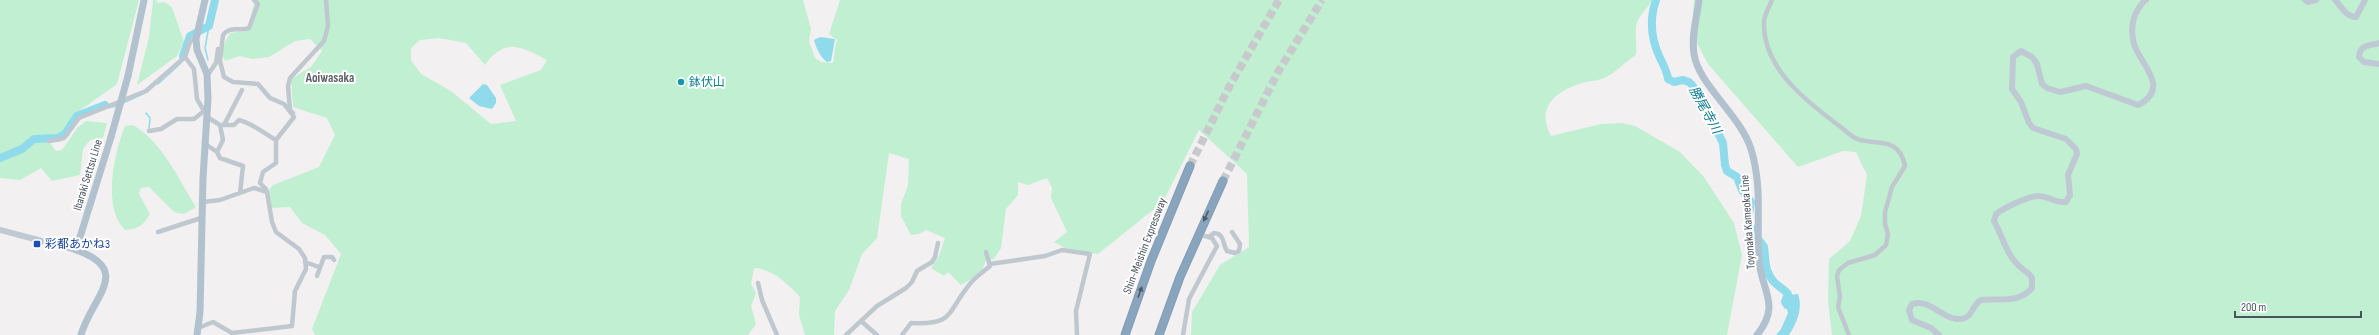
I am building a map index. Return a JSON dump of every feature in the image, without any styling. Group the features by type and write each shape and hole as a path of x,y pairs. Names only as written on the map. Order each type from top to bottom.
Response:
{"highway":[{"name":"Shin-Meishin Expressway","path":"1126,332 1170,213 1190,166"},
{"path":"1159,335 1180,277 1223,180"}],"main road":[{"name":"Ibaraki Settsu Line","path":"76,250 128,76 144,0"},
{"path":"198,332 207,76 197,50 197,35 205,0"},
{"name":"Toyonaka Kameoka Line","path":"1699,0 1693,39 1696,64 1745,132 1752,150 1758,188 1759,262 1770,300 1768,317 1757,335"},
{"path":"76,250 98,260 103,266 107,277 105,287 88,315 81,335"}],"street":[{"path":"254,0 258,4 249,28 245,30 233,28 225,32 220,48 220,61 224,77 233,82 258,84 270,98 284,104 294,117"},
{"path":"294,117 290,110 288,86 290,78 324,41 328,26 326,0"},
{"path":"1772,0 1764,22 1765,35 1778,68 1786,80 1808,101 1856,138 1881,141 1899,151 1904,159 1905,166 1892,187 1885,212 1884,224 1888,234 1886,245 1875,254 1848,263 1839,270 1837,276 1840,297 1838,307 1849,335"},
{"path":"1939,335 1931,328 1912,320 1909,310 1912,304 1920,302 1958,319 1968,317 1976,302 1981,300 2018,298 2025,296 2032,288 2032,278 2030,274 2007,254 2004,239 1994,221 1996,214 2032,197 2044,197 2058,203 2066,202 2070,195 2068,175 2077,154 2076,149 2066,139 2033,128 2029,123 2024,108 2012,89 2013,57 2021,51 2032,57 2037,64 2042,84 2047,88 2060,92 2086,86 2138,104 2148,97 2154,83 2152,76 2136,50 2132,28 2138,8 2146,0"},
{"path":"2305,0 2308,2 2316,0"},
{"path":"2335,0 2344,12 2352,17 2356,17 2365,0"},
{"path":"49,142 64,138 79,118 144,92 185,57 190,41 197,35"},
{"path":"2379,43 2363,47 2360,50 2359,57 2364,62 2379,64"},
{"path":"207,76 216,63 217,49 220,48"},
{"path":"185,57 194,69 197,98 205,111 222,125 234,125 239,120 253,124 266,135 276,140"},
{"path":"217,152 223,140 222,125 242,90"},
{"path":"149,131 161,129 177,119 194,120 205,111"},
{"path":"198,332 213,322 232,333 292,326 295,291 306,269 305,262 299,249 276,232 272,222 267,189 260,183 263,172 276,163 276,140 294,117"},
{"path":"204,143 217,152 220,158 243,166 240,193"},
{"path":"202,202 220,200 254,188 267,192"},
{"path":"158,232 202,218"},
{"path":"0,230 76,250"},
{"path":"1183,335 1189,299 1216,252 1215,241 1207,236 1214,233 1219,233 1222,235 1227,251 1235,253 1239,251 1240,244 1232,232"},
{"path":"846,335 877,306 906,288 912,282 917,270 932,262 935,257 938,243"},
{"path":"902,335 911,323 932,324 944,320 954,310 968,285 990,264 1045,256 1062,250 1090,254 1076,311 1077,335"},
{"path":"986,252 990,264"},
{"path":"317,276 319,267 324,257 332,257 334,260"},
{"path":"305,262 319,267"},
{"path":"758,283 762,300 777,335"},
{"path":"861,321 877,335"}],"green space":[{"path":"0,0 139,0 117,84 75,114 64,132 49,142 56,151 62,150 78,127 86,121 107,123 103,138 90,140 83,149 80,175 52,181 41,168 20,180 0,178"},
{"path":"153,0 156,0 158,3 164,2 172,7 184,42 177,56 137,85 149,37"},
{"path":"255,0 803,0 811,29 809,41 815,58 821,62 833,63 837,40 829,34 840,0 1652,0 1640,16 1637,23 1636,55 1609,75 1600,79 1582,83 1563,91 1556,96 1550,102 1547,109 1547,126 1551,136 1601,124 1622,123 1635,126 1680,152 1704,177 1734,223 1742,255 1727,335 1191,335 1192,312 1220,265 1249,247 1247,174 1199,130 1163,202 1098,254 1065,248 1054,242 1067,232 1051,198 1052,188 1047,178 1028,185 1018,182 1018,195 1006,209 1001,248 994,259 986,260 981,273 961,285 948,272 944,276 931,268 939,256 945,238 926,230 919,234 911,235 901,216 901,204 908,186 909,159 889,153 877,238 862,254 849,290 835,311 834,335 805,335 799,315 800,297 785,282 774,274 754,268 751,284 756,293 751,306 756,324 748,335 315,335 312,329 341,254 325,235 302,223 290,207 271,208 268,191 273,185 319,167 335,135 327,118 293,107 291,79 311,67 322,51 310,39 295,41 269,57 252,59 240,56 225,61 223,57 223,50 230,33 247,31","holes":["439,38 466,43 485,65 492,56 499,51 514,47 529,51 547,60 541,70 500,85 516,121 491,124 451,91 421,74 411,60 411,48 420,40"]},
{"path":"1694,0 2379,0 2379,335 1832,335 1828,301 1829,259 1850,241 1861,216 1867,175 1856,152 1843,151 1798,167 1708,64 1697,43 1693,11"},
{"path":"133,125 153,141 161,151 196,207 184,214 174,212 149,187 141,188 139,194 150,214 140,226 134,229 125,230 118,220 114,208 112,180 117,151 125,126"}],"water":[{"path":"820,37 835,39 831,61 827,62 817,49 814,40"},
{"path":"483,84 487,85 496,98 496,103 492,109 479,106 469,98"},
{"path":"1798,294 1800,305 1797,320 1792,330 1789,335 1776,335 1781,329 1788,313 1785,301 1788,295"}],"waterway":[{"path":"183,56 190,36 209,26 215,0"},
{"name":"勝尾寺川","path":"1656,0 1652,15 1653,37 1668,79 1674,82 1683,80 1689,82 1693,86 1694,96 1708,113 1723,143 1727,171 1737,177 1742,190 1751,202 1748,221 1755,235 1764,247 1766,266 1771,279 1788,294 1785,302 1787,305"},
{"path":"208,60 205,48 209,26"},
{"path":"158,84 181,63"},
{"path":"123,103 145,93"},
{"path":"0,158 22,149 34,139 58,138 65,134 77,116 105,105"},
{"path":"108,108 116,106"},
{"path":"146,113 150,118 149,129"}],"tunnel":[{"path":"1190,166 1229,87 1279,0"},
{"path":"1223,181 1278,72 1322,0"}],"place":[{"name":"鉢伏山","path":"681,82"},
{"name":"彩都あかね3","path":"37,244"}],"district":[{"name":"Aoiwasaka","path":"330,78"}]}
